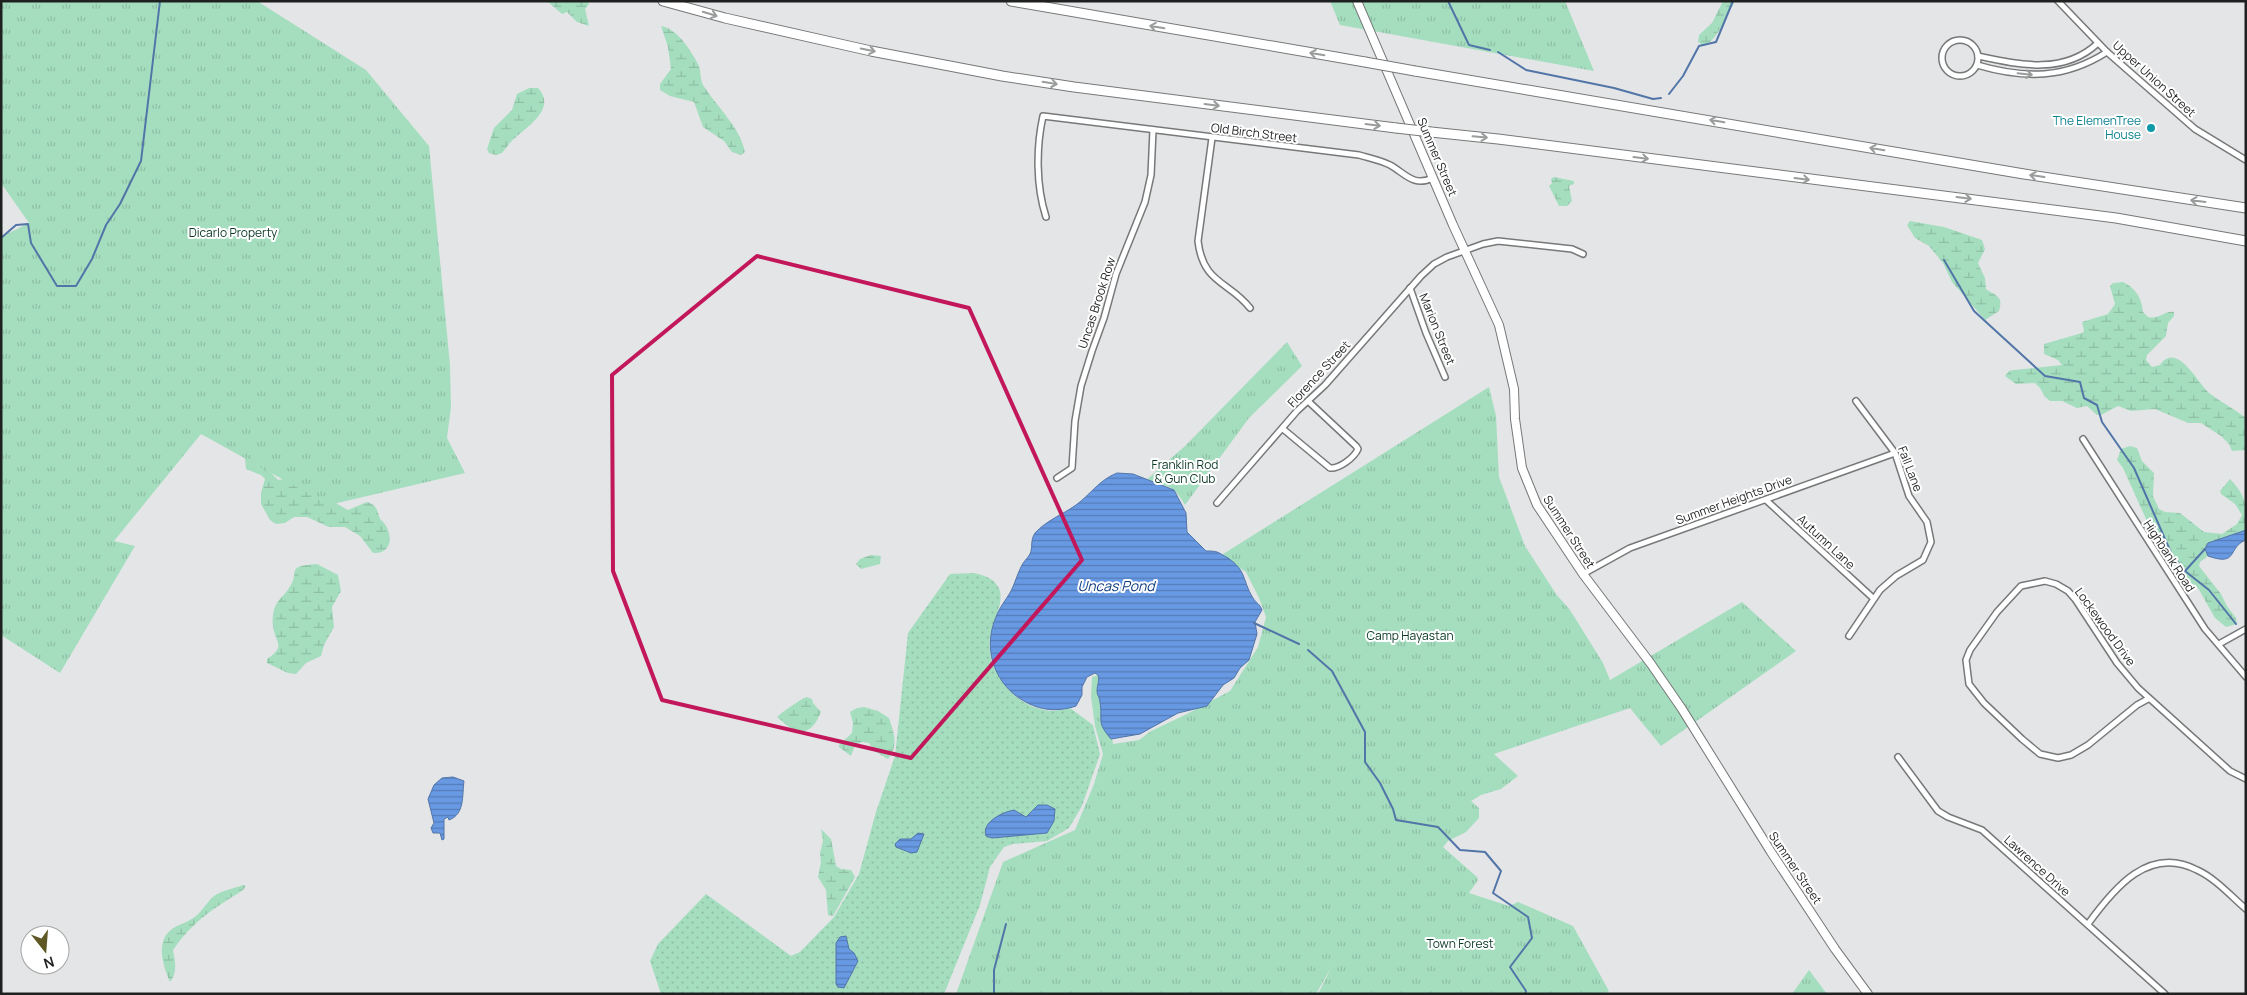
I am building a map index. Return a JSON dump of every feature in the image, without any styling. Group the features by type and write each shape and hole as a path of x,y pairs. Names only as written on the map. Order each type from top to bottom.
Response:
{"highway":[{"path":"663,1 725,18 871,51 1002,76 1074,87 2116,218 2246,241"},
{"path":"1011,1 2024,174 2246,208"}],"main road":[{"name":"Summer Street","path":"1357,1 1433,178 1495,313 1506,350 1514,389 1515,419 1520,456 1529,488 1550,526 1583,574 1677,701 1771,852 1835,949 1868,994"}],"street":[{"name":"Upper Union Street","path":"2058,1 2107,52 2195,129 2246,160"},
{"path":"1962,40 1972,44 1978,56 1977,65 1966,75 1954,75 1943,65 1942,54 1951,42 1962,40"},
{"path":"1978,56 2026,65 2047,66 2084,55 2098,43"},
{"path":"1977,65 2020,74 2045,76 2070,71 2092,62 2107,52"},
{"name":"Old Birch Street","path":"1046,217 1040,193 1039,139 1043,116 1359,155 1390,165 1417,181 1424,182 1433,178"},
{"name":"Uncas Brook Row","path":"1057,478 1072,468 1075,421 1081,386 1104,318 1116,274 1146,202 1151,175 1154,130"},
{"path":"1212,138 1198,241 1199,253 1203,264 1211,274 1250,308"},
{"name":"Florence Street","path":"1217,503 1308,400 1325,385 1410,288 1434,264 1483,244 1510,241 1547,248 1572,249 1583,254"},
{"name":"Marion Street","path":"1410,288 1426,334 1445,377"},
{"path":"1283,429 1330,468 1338,467 1355,454 1358,450 1308,400"},
{"name":"Fall Lane","path":"1849,636 1873,598 1888,582 1922,560 1931,542 1927,522 1909,496 1894,453 1856,401"},
{"name":"Highbank Road","path":"2084,439 2206,629 2246,677"},
{"name":"Summer Heights Drive","path":"1583,574 1630,548 1894,453"},
{"name":"Autumn Lane","path":"1766,500 1873,598"},
{"name":"Lockewood Drive","path":"2148,699 2137,705 2088,745 2071,755 2058,758 2040,754 1984,703 1969,684 1966,660 1970,650 1997,612 2021,586 2045,581 2050,582 2068,591 2075,599 2117,663 2148,699 2230,771 2246,779"},
{"path":"2219,644 2246,629"},
{"name":"Lawrence Drive","path":"1898,757 1938,811 1948,818 1982,830 2165,994"},
{"path":"2088,924 2129,877 2150,865 2170,861 2199,870 2246,909"}],"highlighted area":[{"path":"757,256 969,308 1082,560 911,758 662,700 613,571 612,375"}],"green space":[{"name":"Dicarlo Property","path":"1,1 257,1 366,70 429,146 450,365 451,407 447,438 465,473 329,505 201,434 114,541 135,546 60,673 1,635 1,237 29,223 1,183"},
{"path":"547,1 587,1 589,4 585,9 589,26 577,22 567,12 562,14"},
{"path":"1330,1 1565,1 1594,71 1340,25"},
{"path":"1723,1 1735,1 1718,33 1704,46 1698,42 1699,35 1712,23"},
{"path":"661,26 673,31 692,54 699,66 703,85 738,134 745,152 741,155 732,152 724,141 703,127 694,102 670,96 660,90 660,84 671,69 668,47"},
{"path":"529,88 538,88 543,95 544,103 538,116 511,141 502,153 496,155 489,153 487,149 494,128 512,110 517,94"},
{"path":"1554,177 1574,181 1574,184 1569,186 1572,201 1567,206 1559,206 1549,186 1552,183 1551,179"},
{"path":"1910,221 1944,227 1982,240 1985,249 1978,263 1985,278 1986,289 1999,299 1999,311 1985,320 1952,282 1943,263 1929,246 1915,238 1907,225"},
{"path":"2123,282 2137,294 2143,312 2148,317 2152,318 2168,312 2174,312 2174,316 2168,323 2166,336 2147,355 2146,360 2152,367 2160,365 2166,359 2180,360 2209,393 2246,418 2246,450 2232,451 2229,444 2221,436 2201,423 2188,423 2155,409 2131,411 2118,406 2101,415 2097,415 2087,406 2077,408 2062,401 2050,401 2035,383 2016,384 2005,376 2009,371 2014,370 2062,365 2058,360 2044,354 2044,344 2082,333 2084,331 2082,322 2108,314 2115,304 2110,286 2113,283"},
{"name":"Franklin Rod & Gun Club","path":"1287,342 1302,366 1249,418 1185,505 1173,489 1159,484 1144,482 1185,446"},
{"name":"Camp Hayastan","path":"1489,387 1496,416 1499,477 1525,546 1556,594 1570,610 1603,663 1610,680 1742,602 1796,651 1661,746 1630,708 1494,754 1518,776 1501,789 1481,795 1471,801 1479,808 1479,818 1466,832 1448,841 1443,847 1477,877 1478,880 1469,893 1509,906 1518,902 1573,926 1609,991 1605,994 1318,994 1332,966 1316,994 956,994 1003,862 1075,830 1094,784 1103,754 1095,726 1091,697 1092,677 1102,674 1113,744 1139,740 1151,731 1230,691 1258,647 1266,617 1246,572 1220,556"},
{"path":"233,434 278,480 285,479 336,500 337,504 348,510 367,502 373,505 387,529 390,540 388,546 380,553 373,553 360,536 345,527 329,527 307,517 294,517 285,523 276,524 270,520 261,504 261,493 265,479 261,475 246,469 245,459"},
{"path":"2130,446 2137,448 2142,461 2154,473 2153,496 2159,509 2165,512 2180,513 2204,532 2222,534 2237,524 2242,515 2235,504 2221,494 2220,491 2230,479 2240,491 2245,508 2246,530 2215,541 2205,551 2208,556 2200,562 2199,566 2221,594 2236,618 2237,624 2226,627 2215,618 2198,588 2182,577 2151,530 2123,468 2117,460 2121,449"},
{"path":"871,555 881,556 880,564 861,569 856,564 860,559"},
{"path":"317,564 338,575 341,591 332,607 334,627 324,645 321,656 306,663 296,674 288,673 267,663 267,659 277,651 278,647 273,624 275,607 292,582 295,570 300,566"},
{"path":"973,573 989,578 996,583 1000,591 1001,596 991,632 990,646 992,660 1004,685 1014,695 1038,709 1052,711 1070,708 1093,725 1100,754 1082,806 1069,828 1047,841 1013,844 1004,847 990,867 980,905 944,994 661,994 650,961 658,944 706,894 791,956 800,952 834,917 859,874 876,812 895,756 908,633 950,574"},
{"path":"807,697 812,699 821,712 812,727 806,731 796,733 777,717"},
{"path":"864,707 878,711 889,718 894,734 894,749 888,759 874,751 869,743 862,742 855,745 851,756 839,747 852,733 853,723 850,712"},
{"path":"821,829 831,839 836,866 841,869 851,870 855,877 833,916 828,915 826,890 818,877 823,841"},
{"path":"243,885 246,886 243,890 213,910 181,939 173,950 175,971 170,982 162,954 162,947 167,934 175,927 196,916 214,896"},
{"path":"1809,970 1827,994 1792,994"}],"water":[{"name":"Uncas Pond","path":"1117,473 1133,474 1174,490 1186,513 1187,532 1206,551 1218,552 1238,567 1253,598 1262,610 1255,622 1257,634 1249,660 1240,668 1234,678 1223,685 1207,706 1178,713 1140,734 1111,739 1103,729 1101,722 1100,701 1097,691 1098,675 1095,673 1087,677 1082,687 1082,695 1076,706 1053,710 1039,708 1019,698 1003,682 993,662 990,640 997,614 1011,591 1022,565 1030,554 1035,533 1076,505 1105,480"},
{"path":"2246,530 2246,540 2236,547 2229,558 2218,559 2208,556 2205,549 2208,543"},
{"path":"453,777 464,781 462,804 454,817 449,820 448,817 444,819 444,839 442,840 440,833 433,833 431,828 434,823 428,799 434,785 442,778"},
{"path":"1038,805 1047,805 1055,809 1054,821 1047,833 992,838 986,836 987,826 999,815 1014,810 1026,817"},
{"path":"918,833 924,834 917,852 911,853 896,847 895,844 900,839 911,839"},
{"path":"846,936 849,949 854,953 858,961 844,988 838,987 836,984 836,943 840,937"}],"waterway":[{"path":"1,238 16,225 28,224 31,243 57,286 76,286 92,259 106,225 120,204 141,161 160,1"},
{"path":"1448,1 1469,45 1490,50"},
{"path":"1669,94 1683,76 1699,46 1716,42 1733,1"},
{"path":"1498,52 1526,70 1614,88 1653,99 1661,98"},
{"path":"1944,260 1974,311 2045,376 2080,382 2084,398 2097,405 2102,422 2134,468 2172,555 2185,571 2209,590 2236,624"},
{"path":"2185,571 2205,549"},
{"path":"1254,623 1299,644"},
{"path":"1308,650 1332,671 1365,732 1365,762 1380,783 1393,809 1396,820 1438,827 1460,850 1485,852 1501,871 1493,893 1528,917 1532,938 1510,967 1526,991 1525,994"},
{"path":"994,994 994,970 1006,924"}],"place":[{"name":"The ElemenTree House","path":"2151,128"}],"park label":[{"name":"Town Forest","path":"1460,944"}]}
